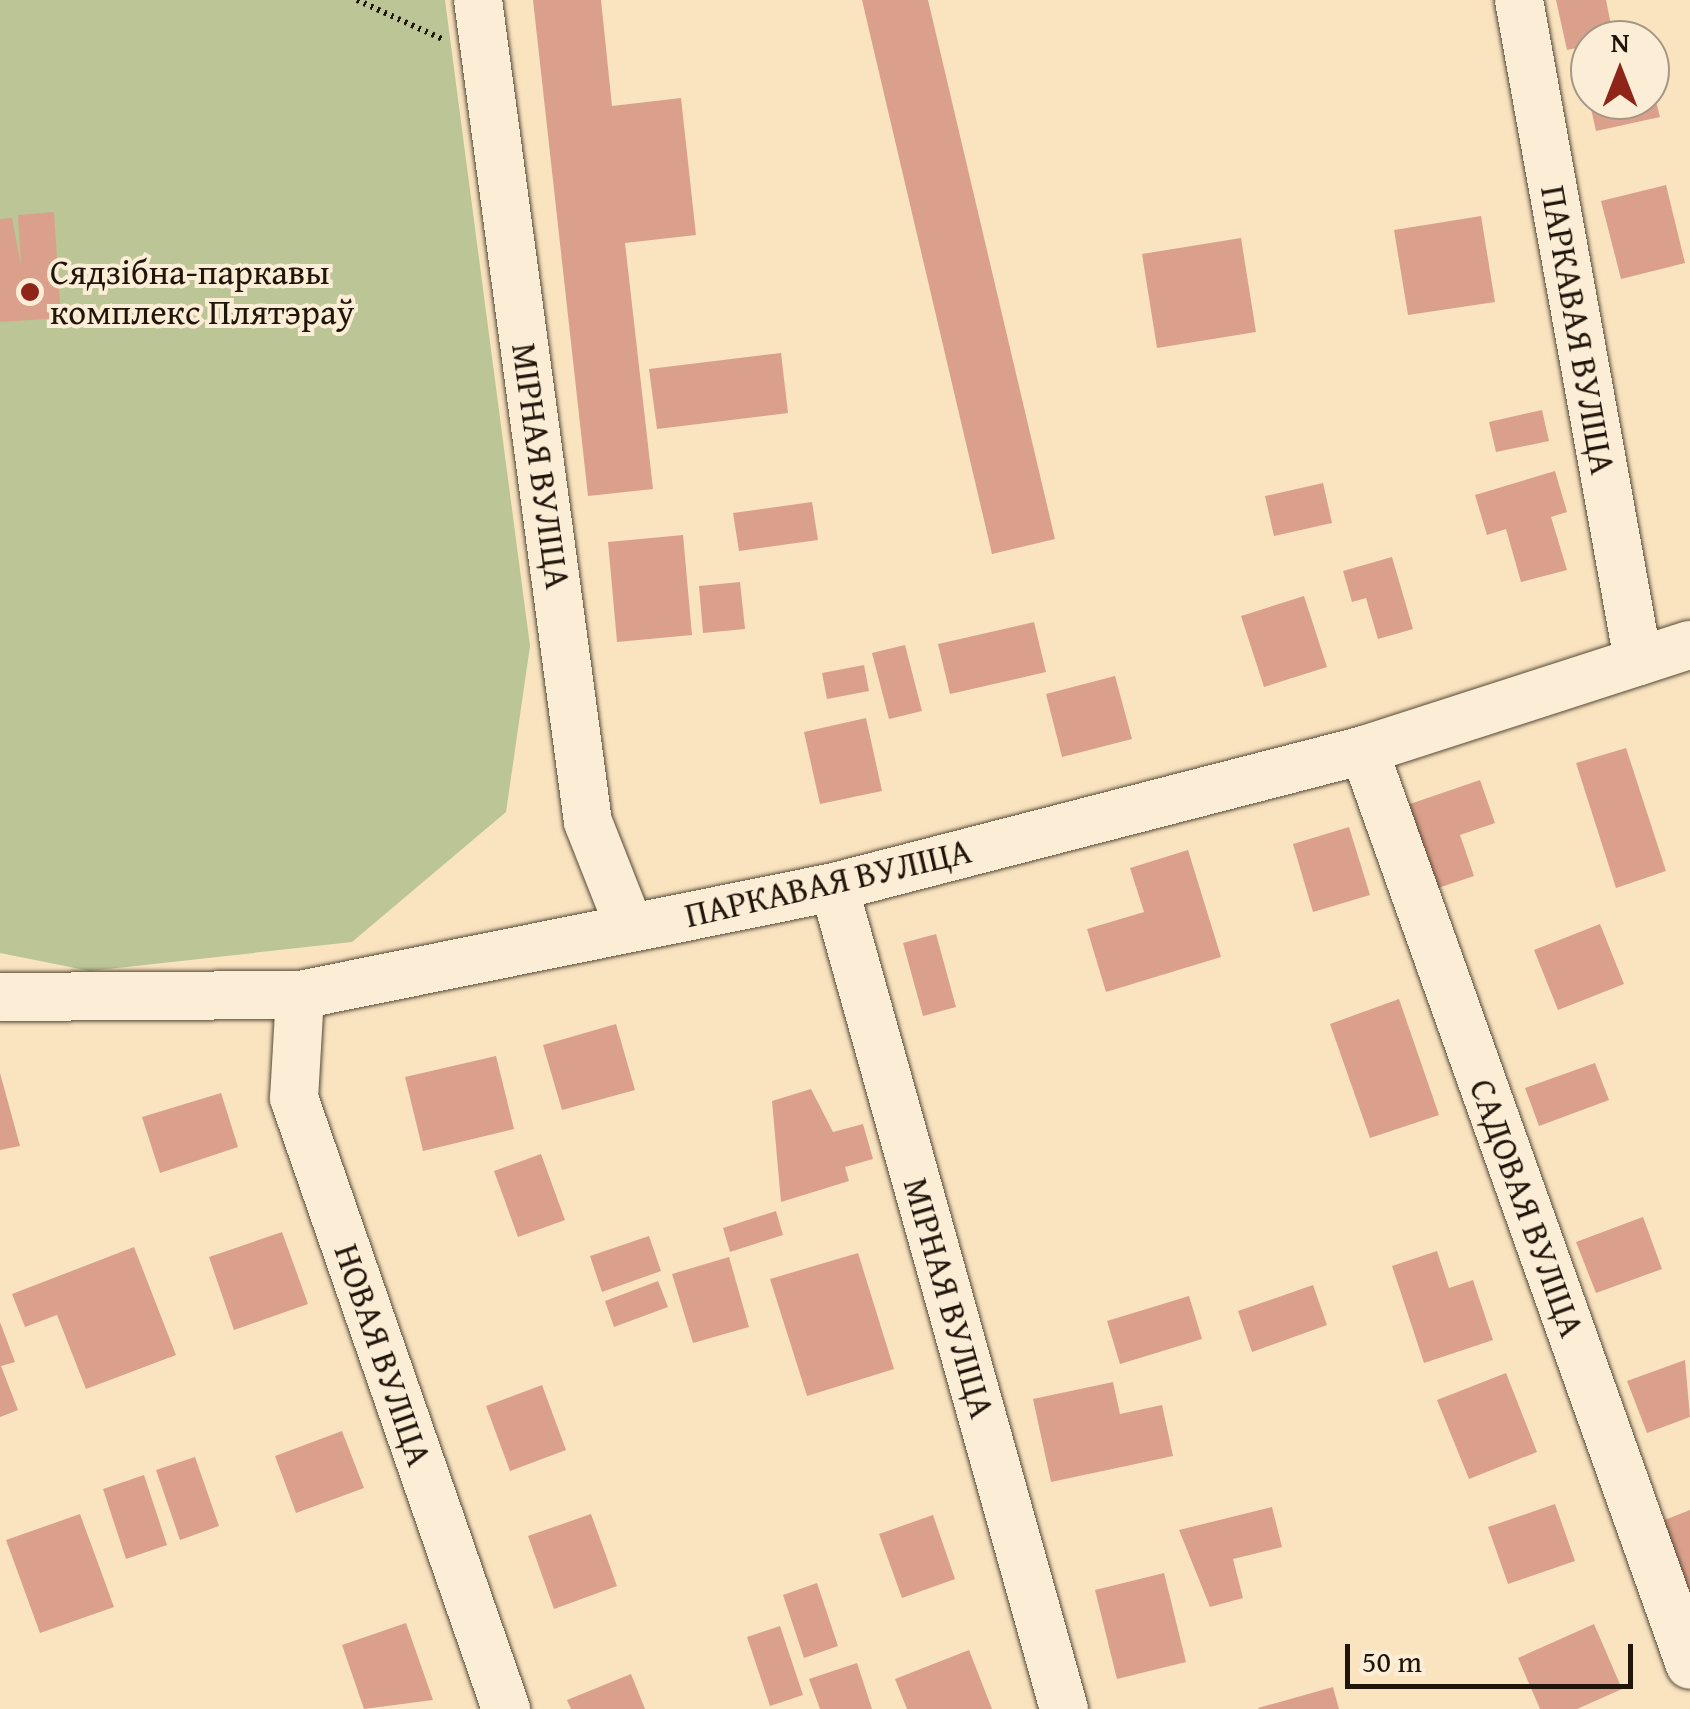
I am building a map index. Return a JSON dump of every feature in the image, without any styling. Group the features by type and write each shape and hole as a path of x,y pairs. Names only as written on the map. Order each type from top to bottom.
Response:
{"street":[{"name":"МІРНАЯ ВУЛІЦА","path":"478,0 588,822 629,926"},
{"name":"ПАРКАВАЯ ВУЛІЦА","path":"1518,0 1638,661"},
{"name":"ПАРКАВАЯ ВУЛІЦА","path":"0,997 300,995 834,887 1364,750 1690,644"},
{"name":"САДОВАЯ ВУЛІЦА","path":"1364,750 1690,1665"},
{"name":"МІРНАЯ ВУЛІЦА","path":"834,887 1064,1709"},
{"name":"НОВАЯ ВУЛІЦА","path":"300,995 294,1098 506,1709"}],"path":[{"path":"357,0 419,34 484,48"}],"green space":[{"name":"Сядзібна-паркавы комплекс Плятэраў","path":"0,0 445,0 530,646 506,812 352,942 90,971 0,953"}],"building":[{"path":"533,0 601,0 612,106 681,98 696,235 625,243 653,489 588,496"},
{"path":"862,0 928,0 1055,539 992,554"},
{"path":"1556,0 1606,0 1610,20 1570,20 1567,50"},
{"path":"1594,120 1646,120 1596,131"},
{"path":"1666,185 1685,263 1621,279 1601,201"},
{"name":"Сядзібна-паркавы комплекс Плятэраў","path":"54,212 61,318 0,322 0,219 12,218 21,266 18,215"},
{"path":"1481,216 1495,302 1408,315 1394,230"},
{"path":"1241,238 1256,332 1157,348 1142,254"},
{"path":"781,353 788,413 657,429 649,369"},
{"path":"1542,410 1549,441 1496,452 1489,422"},
{"path":"1555,471 1567,512 1551,517 1567,570 1521,582 1506,529 1487,535 1475,495"},
{"path":"1323,483 1332,523 1274,536 1265,496"},
{"path":"812,502 818,540 739,551 733,513"},
{"path":"683,535 692,635 617,642 608,542"},
{"path":"1392,557 1413,629 1378,639 1366,598 1352,602 1343,571"},
{"path":"740,582 745,629 703,633 699,586"},
{"path":"1304,596 1327,667 1264,687 1241,616"},
{"path":"1034,622 1046,672 950,694 938,644"},
{"path":"905,645 922,711 889,719 872,653"},
{"path":"864,665 869,691 827,699 822,673"},
{"path":"1115,676 1132,739 1062,757 1046,694"},
{"path":"866,718 882,791 820,804 804,732"},
{"path":"1626,748 1666,871 1616,888 1576,763"},
{"path":"1480,780 1495,823 1460,835 1474,876 1432,890 1404,806"},
{"path":"1349,827 1370,895 1313,912 1293,844"},
{"path":"1188,850 1221,957 1106,992 1087,929 1144,912 1130,868"},
{"path":"1600,924 1624,984 1558,1010 1534,950"},
{"path":"936,934 956,1007 923,1016 903,943"},
{"path":"1399,999 1439,1115 1370,1138 1330,1024"},
{"path":"616,1024 635,1090 562,1110 543,1045"},
{"path":"496,1056 514,1129 423,1151 405,1077"},
{"path":"1595,1063 1609,1100 1539,1126 1525,1088"},
{"path":"0,1073 20,1146 0,1150"},
{"path":"811,1089 833,1132 863,1124 873,1159 845,1167 849,1181 781,1202 772,1101"},
{"path":"221,1093 238,1147 160,1173 142,1117"},
{"path":"541,1154 565,1220 518,1237 494,1171"},
{"path":"776,1211 783,1235 730,1252 723,1228"},
{"path":"1643,1217 1662,1269 1596,1293 1576,1242"},
{"path":"282,1232 308,1304 234,1330 209,1257"},
{"path":"649,1236 661,1271 602,1292 590,1256"},
{"path":"134,1247 176,1355 86,1389 57,1315 25,1327 12,1294"},
{"path":"1437,1251 1449,1288 1473,1280 1493,1340 1424,1363 1392,1266"},
{"path":"858,1253 894,1369 807,1396 770,1279"},
{"path":"729,1257 749,1327 693,1343 672,1274"},
{"path":"658,1281 668,1307 614,1327 605,1301"},
{"path":"1313,1285 1327,1325 1252,1352 1238,1311"},
{"path":"1189,1296 1202,1339 1120,1364 1107,1321"},
{"path":"0,1322 15,1362 1,1366 18,1410 0,1417"},
{"path":"1685,1360 1690,1417 1647,1433 1627,1381"},
{"path":"1506,1373 1537,1452 1469,1479 1437,1400"},
{"path":"1113,1382 1120,1414 1162,1405 1173,1456 1051,1482 1033,1399"},
{"path":"542,1385 566,1450 510,1471 486,1406"},
{"path":"342,1431 364,1488 296,1513 275,1456"},
{"path":"195,1457 219,1526 180,1540 156,1470"},
{"path":"144,1475 167,1545 126,1559 103,1489"},
{"path":"1555,1504 1575,1561 1508,1584 1488,1527"},
{"path":"1272,1507 1282,1547 1233,1559 1243,1598 1210,1607 1179,1530"},
{"path":"1690,1510 1690,1604 1657,1523"},
{"path":"80,1514 114,1607 40,1633 6,1540"},
{"path":"591,1514 617,1586 554,1609 528,1536"},
{"path":"933,1515 955,1579 902,1598 879,1534"},
{"path":"1164,1573 1186,1662 1117,1679 1095,1590"},
{"path":"817,1583 838,1646 804,1658 783,1595"},
{"path":"406,1623 433,1700 364,1709 342,1645"},
{"path":"1594,1624 1622,1689 1577,1709 1540,1709 1518,1658"},
{"path":"780,1626 803,1695 770,1706 747,1637"},
{"path":"969,1650 992,1709 907,1709 895,1679"},
{"path":"857,1663 872,1709 820,1709 809,1679"},
{"path":"631,1674 645,1709 571,1709 567,1700"},
{"path":"1333,1687 1339,1709 1258,1708"}],"place":[{"name":"Сядзібна-паркавы комплекс Плятэраў","path":"30,292"}]}
